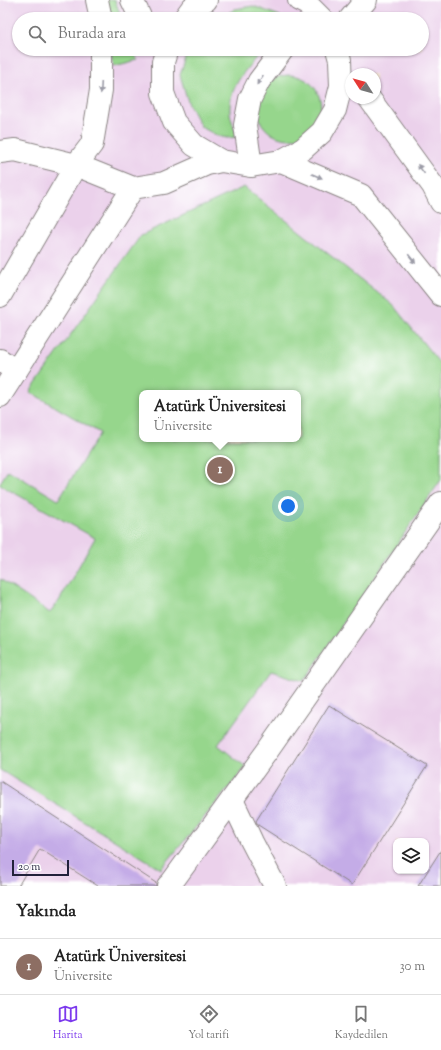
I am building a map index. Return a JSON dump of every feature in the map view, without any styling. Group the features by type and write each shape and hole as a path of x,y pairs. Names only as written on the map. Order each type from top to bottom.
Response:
{"street":[{"path":"97,0 100,12"},
{"path":"132,0 138,12"},
{"path":"189,12 192,8 206,0"},
{"path":"356,12 366,0"},
{"path":"0,296 76,165 92,144 101,90 101,56"},
{"path":"162,56 163,93 174,122 194,146 221,161 251,166 281,161 303,149 322,132 335,110 341,86 343,61"},
{"path":"251,166 245,125 250,99 259,81 278,56"},
{"path":"373,104 433,186 441,202"},
{"path":"0,152 15,150 76,165 132,188 164,183 207,164 221,161"},
{"path":"281,161 361,195 441,295"},
{"path":"0,396 8,365 132,188"},
{"path":"168,886 232,800 441,503"},
{"path":"232,800 275,886"}],"shaded area":[{"path":"0,0 441,0 441,886 0,886"}],"green space":[{"path":"100,0 115,0 119,12 103,12"},
{"path":"253,6 269,12 230,12 235,9"},
{"path":"112,56 137,56 138,60 114,66"},
{"path":"187,56 258,56 240,78 232,94 230,113 237,137 227,138 218,136 201,127 189,105 180,75"},
{"path":"289,75 307,80 312,84 316,89 321,107 316,125 312,130 307,134 289,139 271,134 266,130 262,125 257,107 262,89 266,84 271,80"},
{"path":"244,187 393,305 441,365 441,480 304,681 271,671 218,745 246,767 161,869 0,770 0,579 50,613 59,601 95,538 0,485 8,470 58,500 100,433 30,392 141,235"}],"building":[{"path":"329,705 427,766 352,885 258,825 256,821"},
{"path":"0,781 156,883 156,886 98,886 40,849 18,886 0,886"},
{"path":"441,850 441,886 418,886 426,874 429,874 429,869"}],"place":[{"name":"Atatürk Üniversitesi","path":"220,470"}]}
